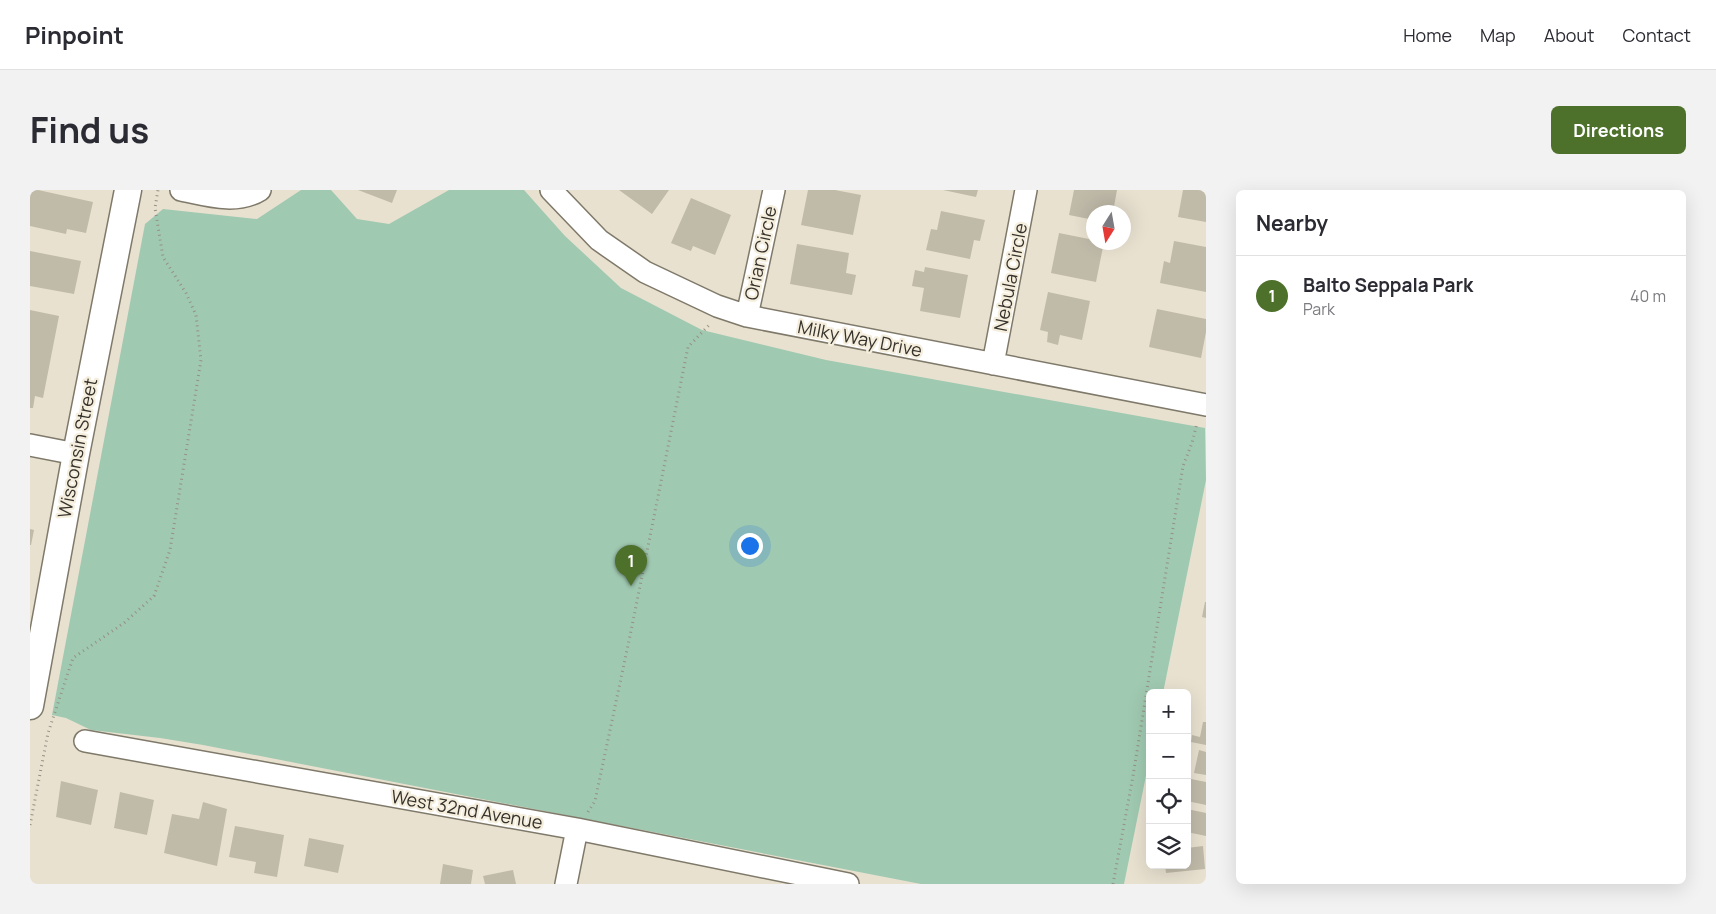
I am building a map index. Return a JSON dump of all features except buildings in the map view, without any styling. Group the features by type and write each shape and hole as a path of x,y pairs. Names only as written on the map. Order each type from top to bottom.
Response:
{"street":[{"name":"Wisconsin Street","path":"30,706 76,454 128,190"},
{"path":"181,190 228,198 254,194 260,190"},
{"name":"Milky Way Drive","path":"552,190 599,240 645,272 717,306 748,316 992,364 1202,413"},
{"name":"Orian Circle","path":"748,316 774,190"},
{"name":"Nebula Circle","path":"992,364 1026,190"},
{"path":"30,445 76,454"},
{"name":"West 32nd Avenue","path":"85,741 577,829 848,884"},
{"path":"566,884 577,829"}],"path":[{"path":"30,825 48,733 73,658 124,623 154,596 170,550 201,360 196,315 186,293 163,257 155,208 158,190"},
{"path":"577,829 595,801 688,347 711,323"},
{"path":"1113,884 1133,776 1183,466 1202,413"}],"green space":[{"path":"301,190 331,190 357,219 389,224 449,190 524,190 565,236 621,288 702,330 826,360 1205,428 1206,480 1164,689 1146,689 1146,776 1124,884 921,884 203,745 91,730 66,718 52,715 145,224 163,209 257,219"}],"place":[{"name":"Balto Seppala Park","path":"631,586"}]}
